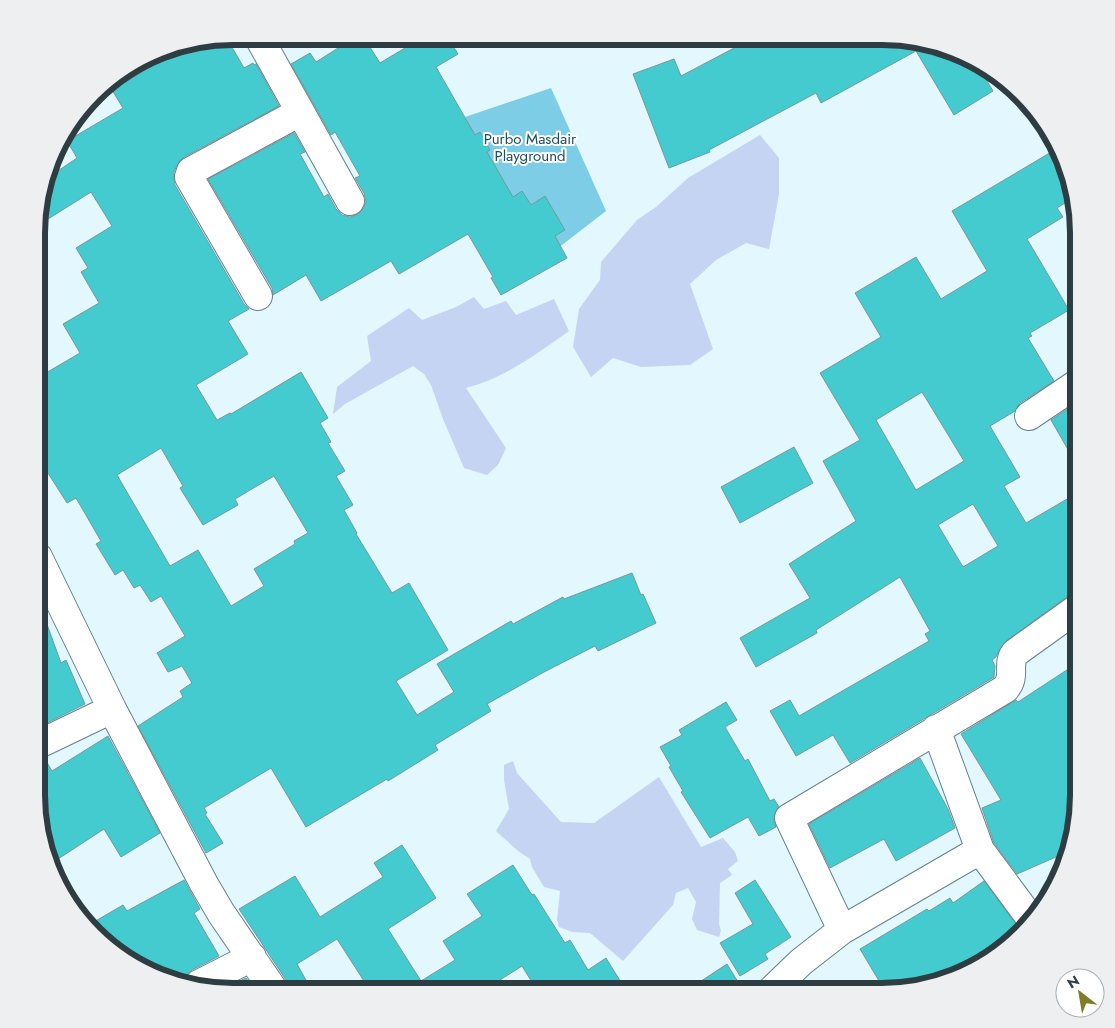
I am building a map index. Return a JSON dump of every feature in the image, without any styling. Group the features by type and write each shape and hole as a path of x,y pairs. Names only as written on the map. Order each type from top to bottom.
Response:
{"street":[{"path":"263,45 350,201"},
{"path":"258,296 189,174 191,171 300,112"},
{"path":"1029,416 1070,388"},
{"path":"45,571 112,709 204,884 221,913 269,983"},
{"path":"842,930 789,818 1005,689 1010,684 1012,678 1012,657 1015,653 1070,613"},
{"path":"45,740 112,709"},
{"path":"936,729 980,850 1027,915"},
{"path":"779,983 842,930 980,850"},
{"path":"206,981 252,957"}],"green space":[{"name":"Purbo Masdair Playground","path":"551,88 606,211 540,262 465,117"}],"shaded area":[{"path":"760,135 779,158 779,194 769,249 746,243 716,260 690,284 713,349 690,365 641,367 613,358 591,377 573,347 579,309 600,280 601,262 637,220 656,207 688,178"},
{"path":"474,297 484,309 506,301 516,315 554,299 569,331 507,372 466,388 506,448 498,465 487,475 464,468 431,385 424,374 413,366 345,404 333,414 337,387 371,361 367,336 409,308 422,320 456,307"},
{"path":"513,761 517,773 561,822 594,823 659,777 701,847 723,838 735,852 738,861 728,869 732,875 720,883 719,924 721,930 719,937 697,930 692,919 696,902 688,888 676,893 673,905 623,961 590,933 572,932 559,927 557,920 560,891 544,887 532,867 530,859 496,831 509,809 504,780 504,765"}],"building":[{"path":"231,45 244,68 253,63 254,65 256,64 279,106 184,157 174,172 175,185 244,304 249,309 228,321 248,354 196,385 217,420 231,414 301,372 328,418 320,423 331,442 328,443 345,471 336,476 353,505 344,510 356,534 392,593 409,583 448,650 396,681 417,715 454,692 437,664 511,621 513,624 563,597 564,599 632,573 656,623 598,651 595,646 487,704 491,711 435,745 438,750 388,781 387,779 306,827 271,768 204,808 207,813 205,814 223,843 206,853 138,726 183,697 180,691 192,683 182,666 168,672 157,653 185,636 161,596 151,602 140,585 134,588 123,570 115,575 96,544 101,541 76,498 67,503 45,468 45,373 80,353 63,324 99,303 81,272 88,268 76,248 112,226 91,192 45,221 51,184 55,173 77,158 68,143 70,139 123,108 112,90 167,57 184,51","holes":["161,448 183,486 180,488 203,525 238,505 235,499 274,476 308,533 294,541 295,544 254,569 264,586 231,606 198,550 170,566 117,475"]},
{"path":"343,45 369,45 380,63 410,45 452,45 458,54 436,67 475,135 480,132 490,150 487,152 513,197 522,191 531,205 545,196 565,230 555,236 567,258 501,295 491,278 493,277 468,234 399,274 391,261 321,301 306,275 273,295 272,288 208,179 294,133 305,152 300,154 324,197 328,194 336,209 342,215 350,217 358,214 363,209 366,202 364,193 355,178 360,176 335,132 331,135 291,64 310,53 316,62"},
{"path":"740,45 895,45 931,51 965,64 983,75 993,91 954,115 916,51 821,103 816,93 709,150 710,152 669,168 633,74 674,59 681,76"},
{"path":"1052,152 1064,184 1067,202 1057,208 1063,217 1027,239 1069,310 1030,333 1032,336 1028,338 1054,381 1020,403 1015,411 990,426 1020,477 1004,486 1026,523 1070,497 1070,595 1006,641 992,660 995,666 994,677 850,763 833,735 796,756 770,711 790,700 799,716 929,641 925,634 930,631 900,577 816,630 817,633 756,667 740,638 810,598 789,564 856,521 823,461 860,440 820,373 881,337 855,293 916,257 941,299 987,271 952,211","holes":["922,392 964,461 916,490 876,420","973,504 998,546 963,567 938,525"]},
{"path":"1070,407 1070,453 1051,420"},
{"path":"794,447 813,483 740,523 721,487"},
{"path":"45,619 61,663 66,660 85,704 45,724"},
{"path":"1070,668 1070,808 1064,844 1060,855 1017,874 994,843 982,808 1001,800 961,734 1016,700 1018,702"},
{"path":"726,702 737,720 725,727 745,761 748,759 770,801 774,799 779,807 773,817 776,827 759,836 748,817 710,838 681,792 683,791 660,747 682,735 679,730"},
{"path":"108,736 160,833 121,857 104,829 58,859 51,844 45,808 45,759 52,771"},
{"path":"920,758 948,809 955,828 896,861 884,839 830,868 809,824"},
{"path":"402,845 436,898 388,929 421,981 455,960 443,941 482,916 467,894 513,865 565,943 570,940 588,970 606,958 621,983 532,983 522,966 495,983 365,983 337,939 297,964 307,982 288,983 239,909 295,876 320,917 383,877 374,863"},
{"path":"184,880 200,909 194,913 219,956 192,970 185,977 150,964 118,944 94,922 123,905 127,911"},
{"path":"755,880 791,937 765,954 768,959 740,976 720,943 753,924 735,893"},
{"path":"984,881 1017,926 987,951 954,969 931,977 895,983 880,983 860,949 927,909 929,911 950,898 953,903"},
{"path":"727,964 738,982 736,983 698,983"},
{"path":"246,978 250,983 236,983"}]}
